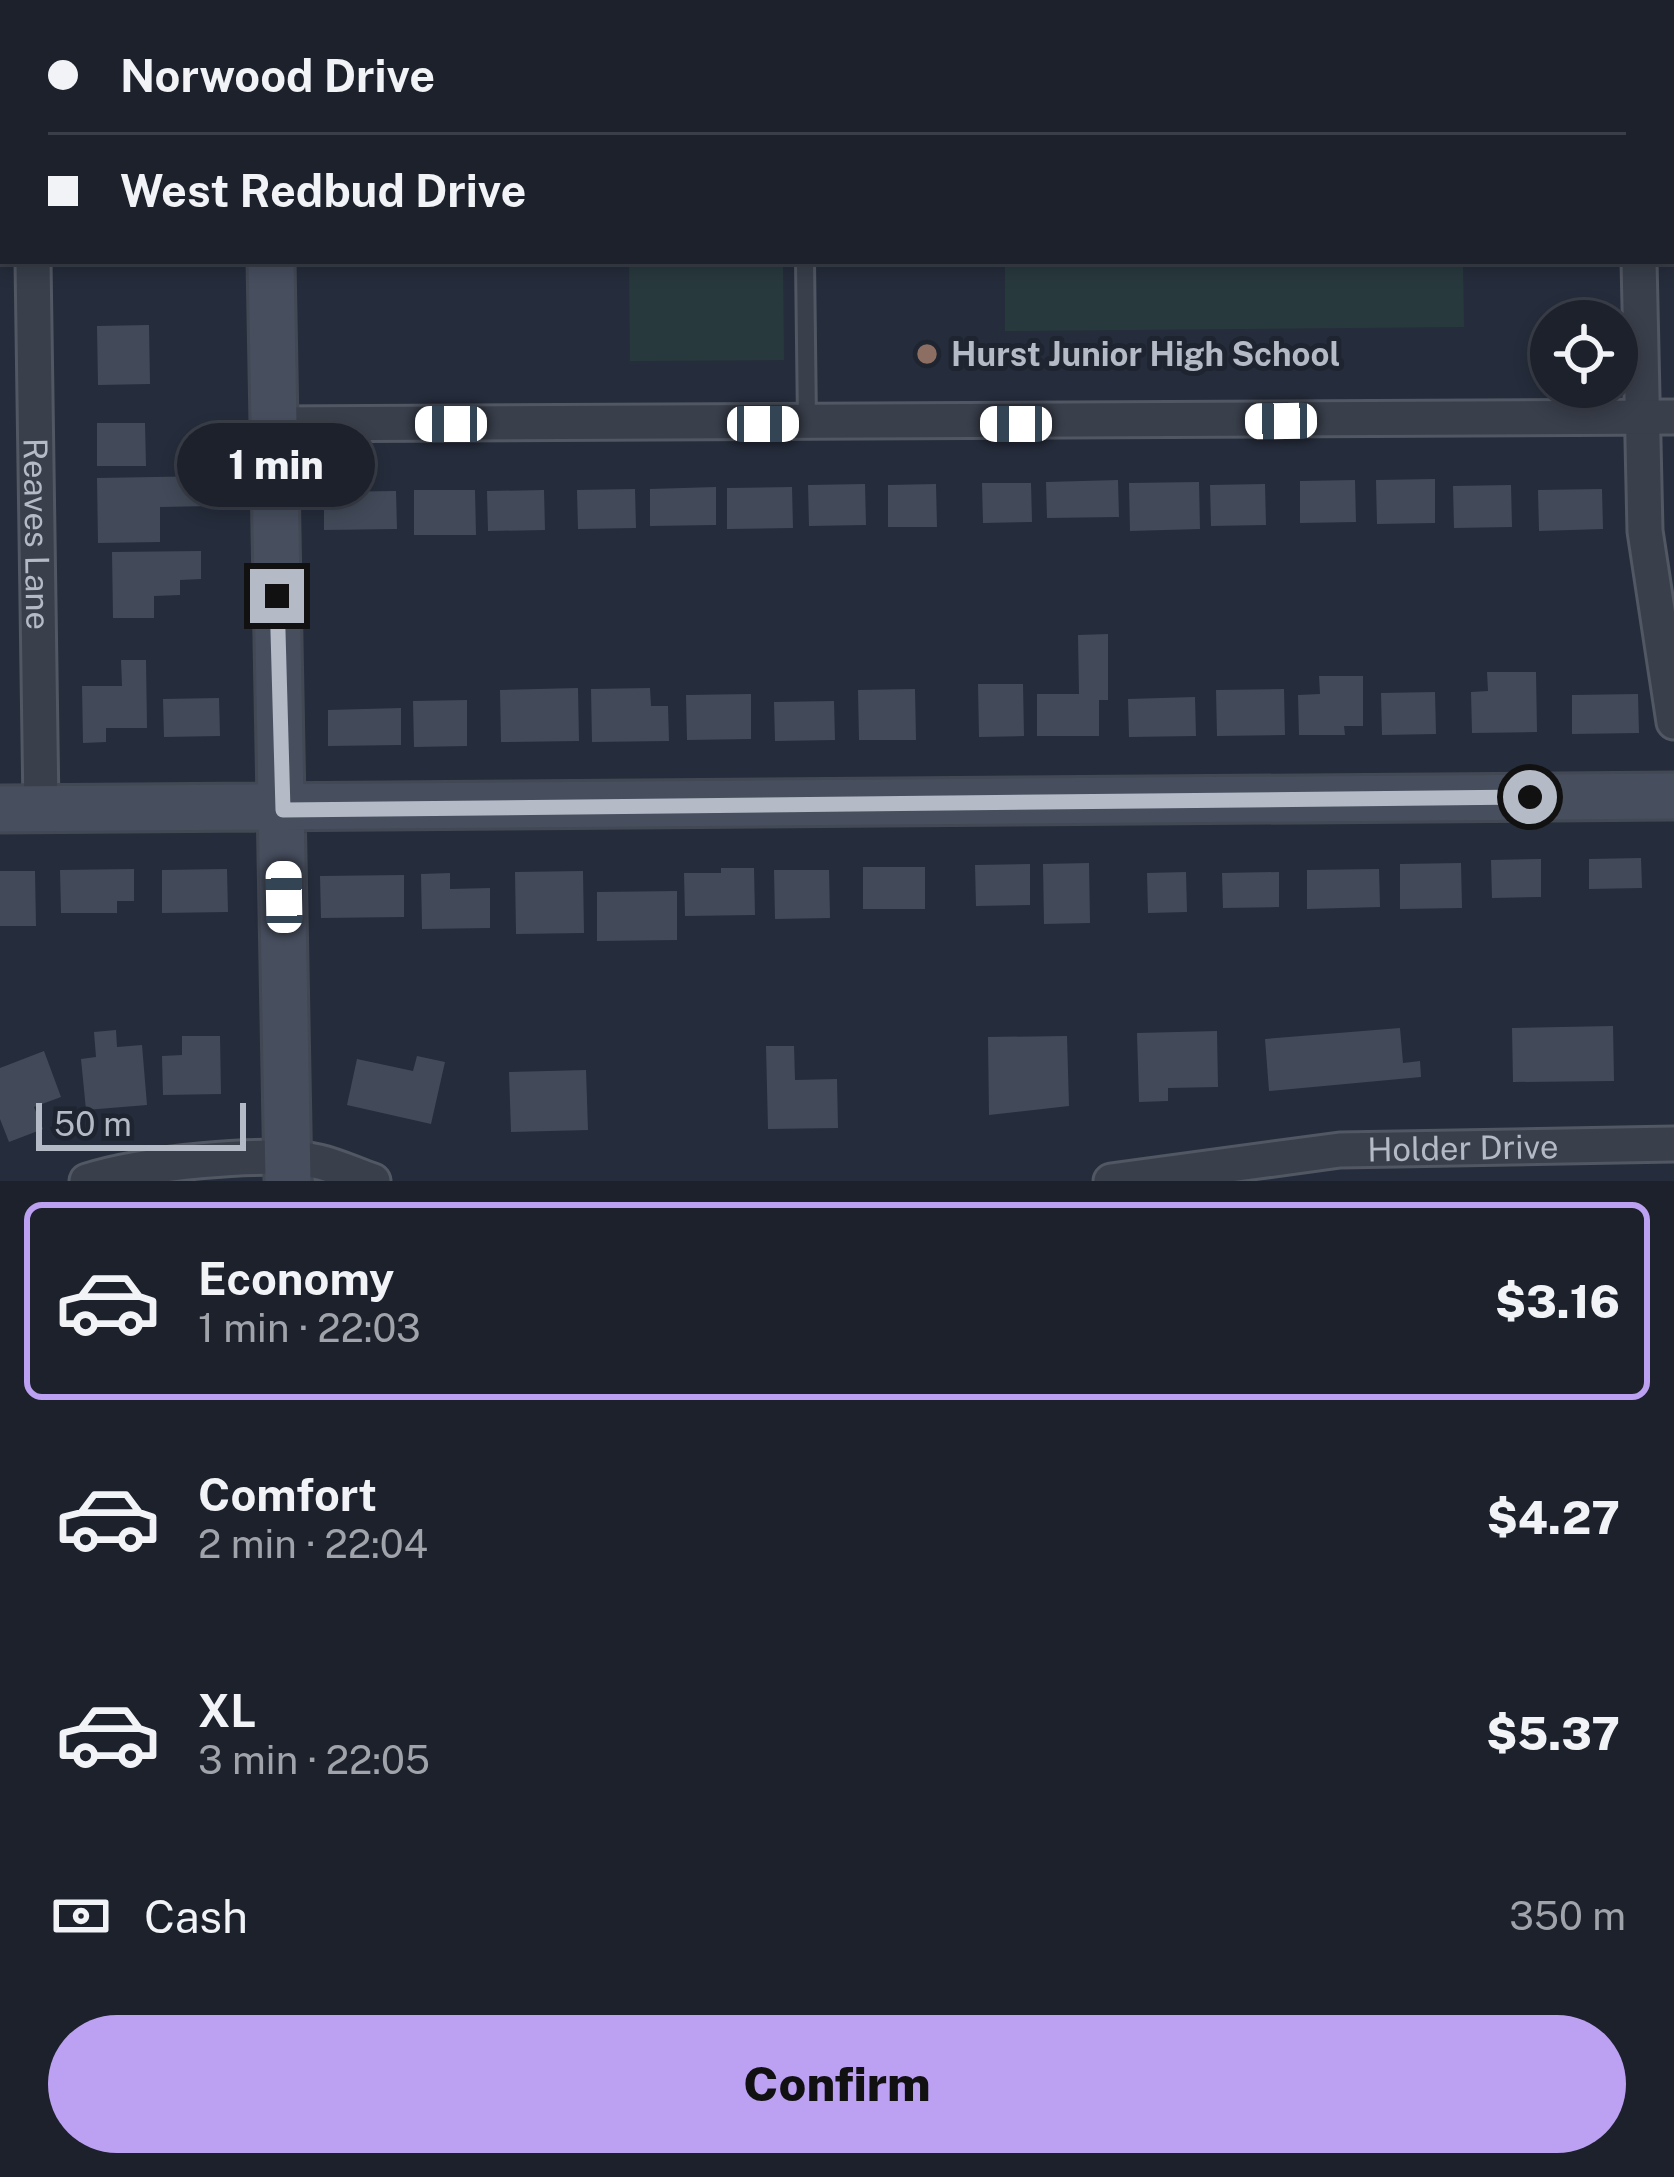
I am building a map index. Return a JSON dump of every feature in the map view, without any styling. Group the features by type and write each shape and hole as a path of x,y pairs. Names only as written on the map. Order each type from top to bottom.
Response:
{"street":[{"name":"Reaves Lane","path":"20,808 33,264"},
{"path":"271,264 288,1170"},
{"path":"1639,264 1638,417 1645,531 1674,722"},
{"path":"272,424 1674,417"},
{"path":"20,808 254,804 283,810 1674,796"},
{"name":"Holder Drive","path":"1111,1181 1340,1150 1674,1144"},
{"path":"87,1181 150,1167 288,1170 319,1162 373,1181"}],"lane":[{"path":"805,264 807,424"}],"shaded area":[{"path":"629,264 783,264 784,360 630,361"},
{"path":"1005,264 1463,264 1464,327 1005,331"}],"building":[{"path":"149,325 150,384 98,385 97,326"},
{"path":"97,423 145,423 146,466 97,466"},
{"path":"212,476 212,506 160,507 160,542 98,543 97,478"},
{"path":"1435,479 1435,523 1377,524 1376,480"},
{"path":"1118,480 1119,517 1047,518 1046,482"},
{"path":"1355,480 1356,522 1300,523 1300,481"},
{"path":"1199,482 1200,529 1130,531 1129,483"},
{"path":"982,483 1031,483 1032,522 983,523"},
{"path":"865,484 866,525 809,526 808,485"},
{"path":"936,484 937,527 888,527 888,485"},
{"path":"1265,484 1266,525 1211,526 1210,485"},
{"path":"1511,485 1512,527 1454,528 1453,486"},
{"path":"716,487 716,525 650,526 650,489"},
{"path":"792,487 793,528 727,529 727,488"},
{"path":"635,489 636,528 578,529 577,490"},
{"path":"1602,489 1603,529 1539,531 1538,490"},
{"path":"414,490 475,490 476,535 414,535"},
{"path":"544,490 545,530 488,531 487,491"},
{"path":"396,491 397,529 324,530 324,492"},
{"path":"201,551 201,579 180,580 180,595 154,596 154,618 113,618 112,552"},
{"path":"1108,634 1108,700 1099,700 1099,736 1037,736 1037,694 1079,694 1078,635"},
{"path":"121,660 146,660 147,728 106,728 106,742 83,743 82,686 122,686"},
{"path":"1487,672 1536,672 1537,732 1472,733 1471,692 1488,691"},
{"path":"1319,676 1363,676 1363,726 1344,726 1345,735 1299,735 1298,695 1320,694"},
{"path":"978,684 1023,684 1024,736 979,737"},
{"path":"578,688 579,741 501,742 500,690"},
{"path":"650,688 651,706 668,706 669,741 592,742 591,689"},
{"path":"915,689 916,740 859,740 858,690"},
{"path":"1284,689 1285,735 1217,736 1216,690"},
{"path":"1435,692 1436,734 1382,735 1381,693"},
{"path":"751,694 751,739 687,740 686,695"},
{"path":"1638,694 1639,733 1572,734 1572,695"},
{"path":"1195,697 1196,736 1129,737 1128,699"},
{"path":"219,698 220,736 164,737 163,699"},
{"path":"467,700 467,746 414,747 413,701"},
{"path":"834,701 835,740 775,741 774,702"},
{"path":"401,708 401,745 328,746 328,710"},
{"path":"1641,858 1642,888 1589,889 1589,859"},
{"path":"1541,859 1541,897 1492,898 1491,860"},
{"path":"1089,863 1090,923 1044,924 1043,864"},
{"path":"1461,863 1462,908 1400,909 1400,864"},
{"path":"1030,864 1030,905 976,906 975,865"},
{"path":"863,867 925,867 925,909 863,909"},
{"path":"721,868 754,868 755,915 685,916 684,873 721,873"},
{"path":"134,869 134,901 117,901 117,913 61,913 60,870"},
{"path":"227,869 228,912 162,913 162,870"},
{"path":"1379,869 1380,907 1307,909 1307,870"},
{"path":"774,870 829,870 830,918 775,919"},
{"path":"0,871 35,871 36,926 0,926"},
{"path":"583,871 584,933 516,934 515,872"},
{"path":"1186,872 1187,912 1148,913 1147,873"},
{"path":"1279,872 1279,907 1223,908 1222,873"},
{"path":"450,873 450,889 490,888 490,928 422,929 421,874"},
{"path":"404,875 404,917 321,918 320,876"},
{"path":"677,891 677,940 597,941 597,892"},
{"path":"1613,1026 1614,1081 1513,1082 1512,1028"},
{"path":"1400,1028 1403,1063 1420,1061 1421,1077 1269,1091 1265,1039"},
{"path":"116,1030 117,1047 142,1045 147,1105 86,1110 81,1059 96,1057 94,1032"},
{"path":"1217,1031 1218,1087 1168,1088 1168,1101 1139,1102 1137,1033"},
{"path":"182,1036 220,1036 221,1094 163,1095 162,1056 182,1055"},
{"path":"1067,1036 1069,1106 989,1115 988,1037"},
{"path":"766,1046 794,1046 795,1080 837,1079 838,1128 768,1129"},
{"path":"44,1051 61,1097 34,1107 43,1129 9,1142 0,1119 0,1068"},
{"path":"417,1056 445,1062 431,1124 347,1105 357,1059 413,1071"},
{"path":"586,1070 588,1130 511,1132 509,1072"}],"place":[{"name":"Hurst Junior High School","path":"927,354"}],"route":[{"path":"277,596 283,810 1530,797"}]}
